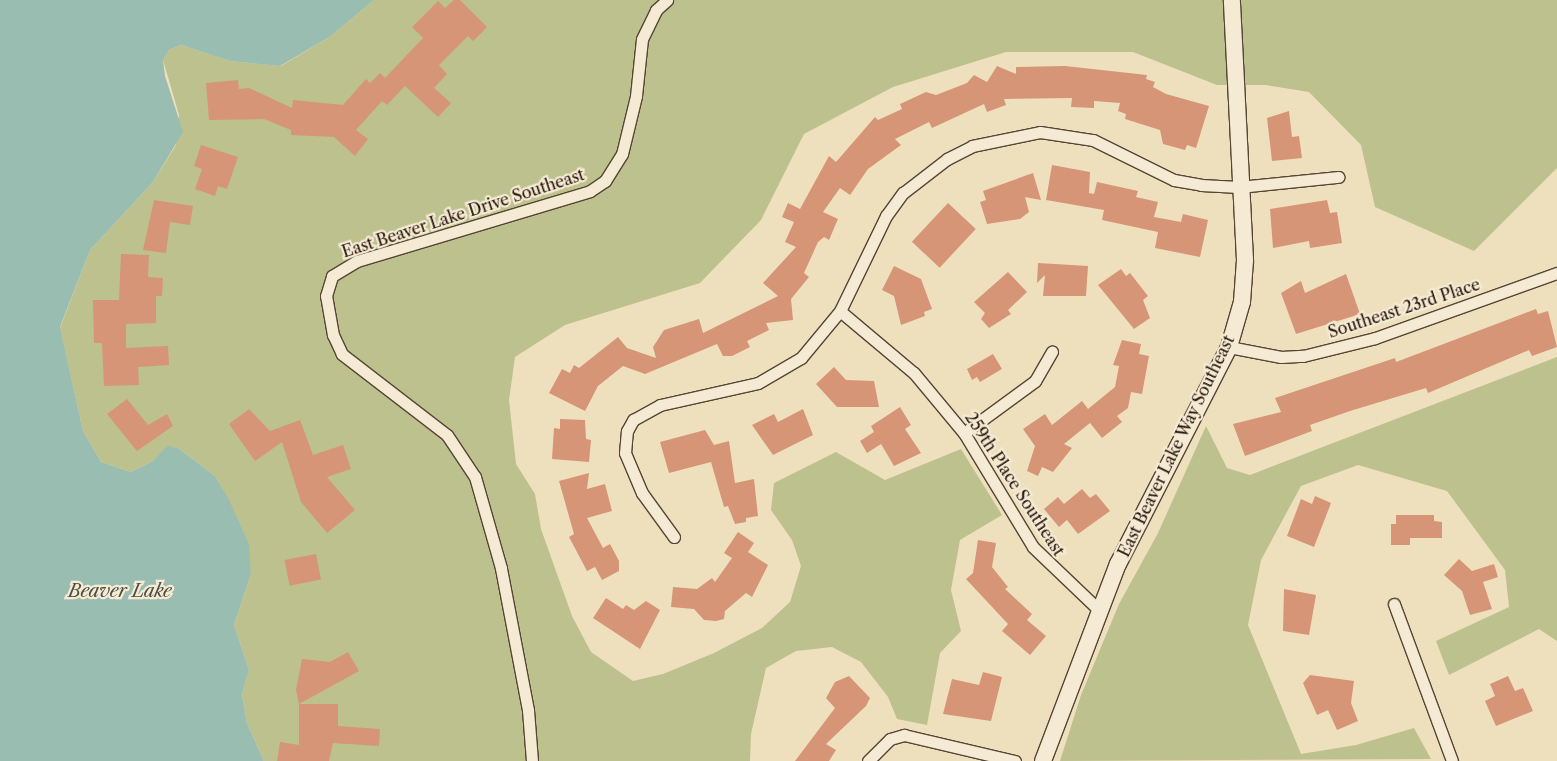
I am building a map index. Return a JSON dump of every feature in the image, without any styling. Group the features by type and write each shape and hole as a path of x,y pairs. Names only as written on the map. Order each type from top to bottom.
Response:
{"street":[{"name":"East Beaver Lake Drive Southeast","path":"532,761 528,710 501,568 475,476 447,435 355,368 342,354 333,335 326,296 332,276 358,260 590,191 605,181 622,154 636,96 642,40 656,10 667,0"},
{"name":"East Beaver Lake Way Southeast","path":"1043,761 1118,564 1230,347 1245,282 1239,187 1232,0"},
{"path":"674,537 642,493 625,453 627,431 633,420 645,410 758,383 780,374 802,358 840,311 874,236 903,193 924,174 972,146 1040,132 1066,134 1121,151 1174,180 1239,187 1338,177"},
{"name":"Southeast 23rd Place","path":"1230,347 1281,357 1303,356 1375,338 1557,273"},
{"name":"259th Place Southeast","path":"840,311 914,372 964,433 1033,547 1100,611"},
{"path":"964,433 1035,381 1052,351"},
{"path":"1394,604 1452,761"},
{"path":"868,761 890,739 904,735 1015,761"}],"green space":[{"path":"374,0 1557,0 1557,168 1474,251 1375,207 1361,145 1309,92 1266,85 1217,85 1133,52 1006,52 893,87 804,134 761,220 700,283 565,325 515,357 509,400 516,464 535,494 541,529 572,616 591,652 633,681 663,674 714,653 762,628 790,602 801,566 792,540 771,510 774,483 836,452 885,480 961,449 1002,515 960,540 951,590 961,631 940,653 927,725 897,719 888,697 861,662 832,647 796,651 766,668 751,734 750,761 264,761 247,723 242,694 249,670 234,625 251,574 214,475 178,448 167,447 153,461 131,472 101,462 83,431 60,328 90,250 153,182 176,145 179,115 163,60 169,50 181,45 230,61 281,66 331,36"},
{"path":"1557,357 1557,641 1539,629 1449,675 1436,641 1509,607 1505,570 1447,491 1358,465 1301,486 1261,560 1248,625 1301,754 1356,745 1414,728 1431,759 1060,761 1081,695 1119,604 1158,533 1206,426 1227,468 1250,475"}],"water":[{"name":"Beaver Lake","path":"0,0 374,0 331,36 280,66 230,61 181,45 169,50 163,60 165,76 183,132 153,182 90,250 60,327 83,431 101,462 131,472 153,461 167,446 178,448 214,475 229,500 249,544 251,574 234,625 249,670 242,694 247,723 264,761 0,761"}],"building":[{"path":"454,0 460,0 487,27 473,41 468,36 439,65 447,74 434,88 451,103 438,117 405,86 387,105 382,101 356,130 368,139 355,156 334,137 291,135 291,130 264,119 209,120 206,83 238,80 239,89 249,88 292,108 293,100 343,105 366,79 370,83 380,73 385,78 423,38 412,27 438,1 445,8"},
{"path":"997,66 1016,74 1016,67 1065,66 1147,75 1146,79 1155,82 1153,87 1166,94 1209,106 1196,148 1187,145 1185,150 1163,144 1160,130 1125,119 1126,114 1118,111 1120,103 1094,101 1094,108 1071,107 1072,98 1004,99 1006,105 987,112 984,104 932,128 929,122 895,139 901,145 868,169 850,195 840,188 823,212 838,219 829,240 824,237 818,242 804,273 809,277 791,299 793,320 766,323 769,330 747,341 750,347 732,356 723,356 717,344 645,374 623,366 598,386 585,411 549,393 562,369 570,373 574,365 579,368 618,337 627,348 656,358 653,347 664,330 699,319 703,333 778,296 763,283 796,247 785,242 794,222 782,217 788,203 800,209 829,156 836,162 875,117 878,120 902,109 900,104 926,92 936,95 967,83 974,75 987,82"},
{"path":"1289,111 1292,137 1299,136 1302,158 1272,161 1267,118"},
{"path":"201,145 238,157 227,189 218,186 215,196 195,189 202,169 194,166"},
{"path":"1052,165 1090,172 1089,193 1094,194 1097,182 1138,191 1136,197 1158,202 1154,217 1181,222 1183,214 1208,220 1200,257 1155,248 1158,232 1102,220 1104,210 1046,200"},
{"path":"1033,173 1041,200 1025,197 1029,212 1020,219 987,224 980,202 986,200 983,191"},
{"path":"154,200 193,206 190,225 170,222 166,253 143,250"},
{"path":"1327,200 1330,213 1337,212 1342,243 1310,248 1309,241 1273,248 1270,209"},
{"path":"948,203 976,229 940,268 912,242"},
{"path":"121,254 149,255 148,277 163,278 162,296 156,296 156,323 126,324 126,348 168,346 169,365 138,367 139,385 104,386 102,343 94,343 93,300 119,300"},
{"path":"1038,263 1088,266 1086,296 1043,296 1045,275 1037,283"},
{"path":"894,266 921,279 932,309 924,312 925,316 901,325 894,296 882,290"},
{"path":"1121,269 1126,276 1130,273 1148,296 1143,300 1150,318 1134,329 1098,285"},
{"path":"1008,272 1027,292 1008,310 1011,314 989,328 981,319 985,313 974,302"},
{"path":"1346,274 1360,314 1296,334 1281,293 1301,281 1305,293"},
{"path":"1536,309 1538,314 1548,311 1557,347 1532,356 1529,350 1428,393 1426,388 1350,411 1310,425 1312,431 1245,456 1233,424 1281,412 1275,398 1395,358 1396,362"},
{"path":"1122,340 1141,344 1139,354 1149,356 1142,394 1131,392 1128,408 1117,416 1122,422 1102,438 1090,423 1064,444 1072,448 1053,472 1042,467 1038,476 1027,471 1035,446 1023,429 1045,414 1052,425 1082,401 1088,409 1115,387 1119,366 1113,365"},
{"path":"993,354 1002,369 980,382 977,377 972,380 967,369"},
{"path":"834,367 846,380 874,381 879,407 837,407 816,384"},
{"path":"127,399 148,425 167,414 173,426 137,451 107,414"},
{"path":"900,407 911,425 905,429 921,453 894,466 881,444 867,453 860,441 874,432 871,426"},
{"path":"249,409 270,431 300,420 313,455 343,445 351,469 327,477 355,510 327,533 301,502 282,442 255,461 229,424"},
{"path":"803,409 813,435 773,455 752,425 774,414 778,422"},
{"path":"560,419 585,420 586,439 591,440 589,462 552,459 554,428 560,429"},
{"path":"705,430 714,445 729,441 735,483 754,479 758,516 746,518 746,522 735,524 728,506 724,507 711,462 669,473 660,442"},
{"path":"589,473 587,489 605,484 612,511 587,518 603,548 610,544 619,561 619,571 602,580 595,567 587,571 569,537 574,534 559,481"},
{"path":"1082,489 1090,498 1096,494 1110,511 1078,534 1067,520 1059,527 1044,509 1058,497 1064,504"},
{"path":"1315,496 1331,503 1314,547 1287,536 1301,499 1312,504"},
{"path":"1396,515 1434,515 1434,521 1442,522 1442,538 1410,538 1410,545 1391,545 1391,524 1396,524"},
{"path":"738,532 754,543 748,552 768,565 752,597 746,593 725,611 724,619 716,621 704,620 694,609 671,607 673,587 697,589 712,578 715,582 732,558 724,553"},
{"path":"978,540 996,543 992,567 1008,587 1005,589 1032,614 1027,620 1046,636 1030,655 1002,631 1008,624 966,579 973,573"},
{"path":"316,554 321,580 290,586 285,560"},
{"path":"1459,559 1472,571 1494,564 1498,577 1483,582 1492,609 1470,615 1462,591 1444,575"},
{"path":"1284,589 1316,595 1309,635 1283,631"},
{"path":"606,598 623,609 626,605 634,610 646,601 660,610 640,649 593,618"},
{"path":"348,652 359,671 299,704 296,690 302,659 330,662"},
{"path":"983,672 1002,677 991,721 943,714 952,679 979,685"},
{"path":"1310,675 1354,681 1351,703 1358,721 1337,730 1328,710 1317,715 1303,683"},
{"path":"849,676 870,698 866,706 826,744 836,750 829,761 795,761 835,708 826,698 835,682"},
{"path":"1508,676 1515,691 1523,688 1533,711 1496,726 1485,701 1495,696 1490,684"},
{"path":"299,704 338,704 338,726 380,729 379,746 333,743 329,761 277,761 280,742 299,745"}]}
